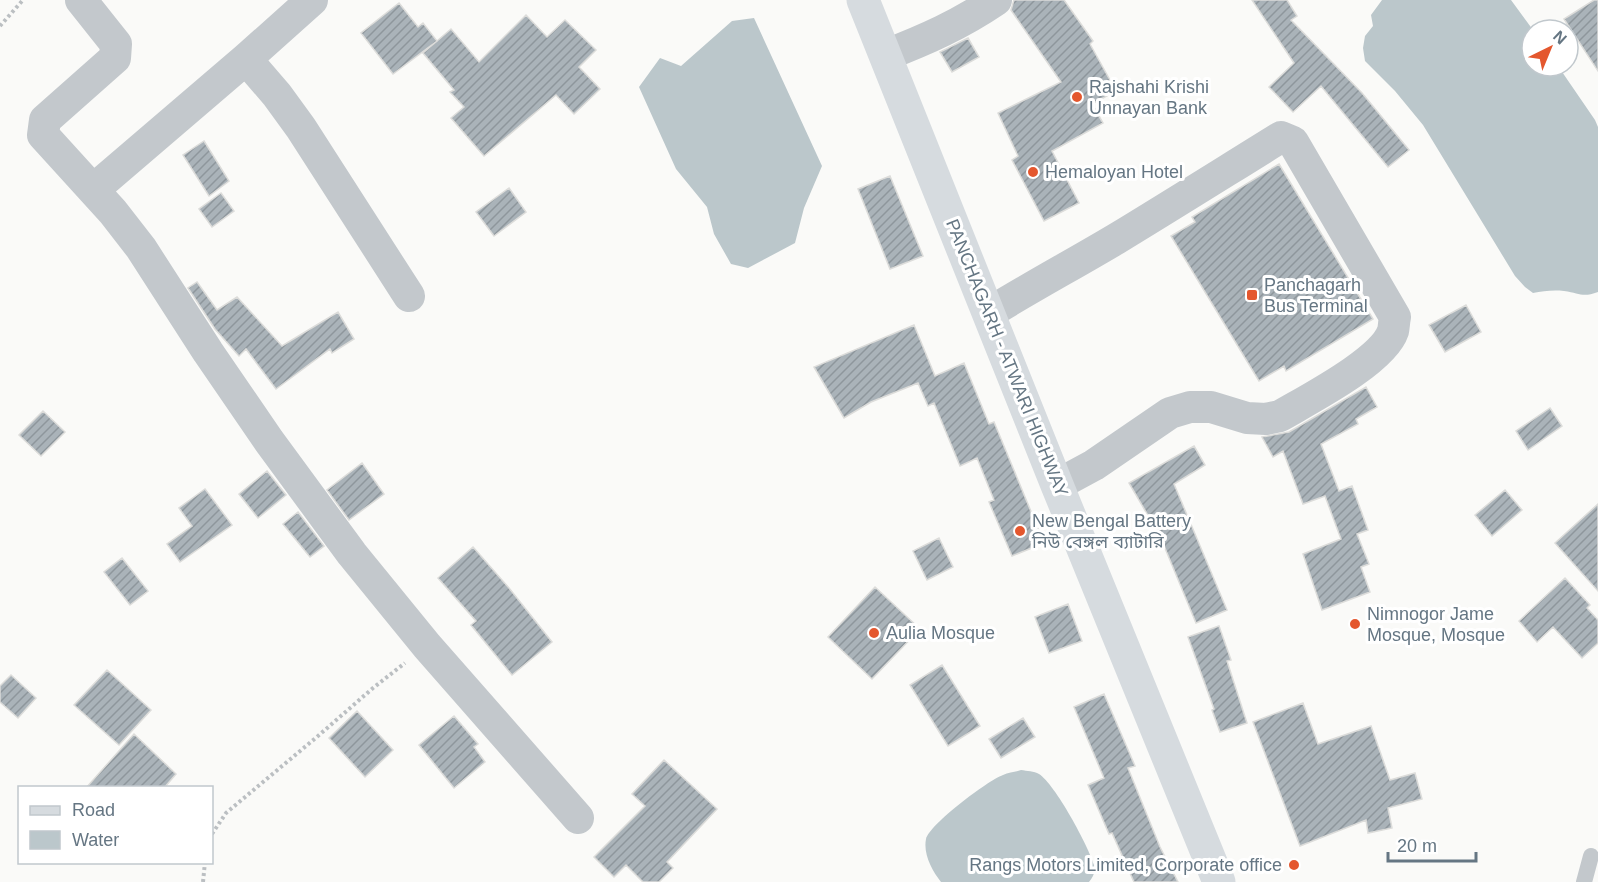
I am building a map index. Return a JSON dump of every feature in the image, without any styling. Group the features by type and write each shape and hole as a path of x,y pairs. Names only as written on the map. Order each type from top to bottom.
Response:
{"main road":[{"name":"PANCHAGARH - ATWARI HIGHWAY","path":"863,0 1219,882"}],"street":[{"path":"81,0 116,44 115,58 45,120 43,135 113,212 141,248 208,352 352,554 427,646 578,818"},
{"path":"93,190 312,0"},
{"path":"886,55 944,32 996,0"},
{"path":"246,59 278,95 301,128 409,296"},
{"path":"989,313 1108,244 1281,137 1293,141 1395,317 1393,331 1384,346 1366,364 1280,416 1266,419 1247,418 1211,407 1190,407 1170,413 1094,465 1057,485"}],"lane":[{"path":"1584,882 1591,856"}],"path":[{"path":"0,26 24,0"},
{"path":"213,832 226,813 373,688 427,646"},
{"path":"203,882 205,864"}],"water":[{"path":"1382,0 1511,0 1524,18 1520,18 1520,78 1566,78 1598,127 1598,292 1584,295 1560,291 1533,293 1515,276 1423,125 1395,91 1365,61 1363,48 1365,36 1373,26 1371,15"},
{"path":"754,18 822,166 804,208 795,243 748,268 731,264 714,234 707,207 676,169 639,87 660,58 681,66 732,21"},
{"path":"1021,770 1039,774 1062,802 1091,856 1095,870 1089,882 941,882 927,856 925,845 930,832 948,814 985,785 1005,774"}],"building":[{"path":"1014,0 1064,0 1093,41 1090,44 1116,91 1092,104 1103,123 1052,151 1079,203 1044,221 1012,160 1018,156 998,113 1061,82 1011,10"},
{"path":"1252,0 1287,0 1297,16 1291,20 1362,93 1409,150 1388,167 1321,86 1293,112 1269,87 1294,63"},
{"path":"1594,0 1598,0 1598,71 1580,43 1580,18 1566,18"},
{"path":"399,3 418,27 423,23 437,41 393,74 361,33"},
{"path":"526,15 547,37 565,20 596,50 579,67 600,89 574,114 556,95 484,156 451,118 464,107 450,92 454,90 423,53 451,29 479,62"},
{"path":"968,38 979,57 952,72 940,52"},
{"path":"204,141 229,181 209,196 183,155"},
{"path":"1279,164 1373,319 1286,371 1284,366 1259,381 1171,236 1195,222 1192,217"},
{"path":"890,176 923,256 890,269 858,189"},
{"path":"509,188 526,212 494,236 476,212"},
{"path":"221,193 234,211 212,227 199,209"},
{"path":"197,282 217,310 237,297 282,346 338,312 354,339 332,353 330,349 276,389 246,349 239,356 215,329 188,288"},
{"path":"1466,305 1481,332 1445,352 1429,325"},
{"path":"914,325 935,376 964,363 989,424 994,422 1044,543 1012,556 989,502 994,500 977,458 960,466 934,403 928,406 918,383 871,402 844,418 814,367"},
{"path":"1366,387 1377,407 1356,419 1358,424 1321,444 1339,491 1352,486 1368,530 1357,534 1369,564 1361,567 1370,592 1322,610 1303,554 1341,539 1325,496 1303,504 1283,451 1273,457 1262,437 1289,432"},
{"path":"1550,408 1562,426 1528,450 1516,431"},
{"path":"43,411 65,432 41,456 19,435"},
{"path":"1194,446 1205,465 1174,484 1227,610 1196,623 1160,536 1129,483"},
{"path":"362,463 384,494 349,520 327,490"},
{"path":"267,471 286,495 258,518 239,494"},
{"path":"205,489 232,525 180,562 167,544 192,526 179,508"},
{"path":"1505,490 1522,510 1492,536 1475,515"},
{"path":"1598,504 1598,591 1555,543"},
{"path":"298,512 324,546 310,557 283,524"},
{"path":"939,538 953,567 927,580 913,551"},
{"path":"473,547 552,642 512,675 471,625 476,621 438,578"},
{"path":"122,558 148,591 130,605 104,572"},
{"path":"1565,578 1590,605 1587,608 1598,620 1598,643 1582,658 1553,627 1537,642 1519,621"},
{"name":"Aulia Mosque","path":"875,587 920,629 872,679 828,637"},
{"path":"1068,604 1082,641 1049,653 1035,617"},
{"path":"1219,626 1231,660 1227,661 1247,723 1220,732 1188,637"},
{"path":"942,665 980,726 948,746 910,685"},
{"path":"107,670 151,710 119,745 74,705"},
{"path":"11,675 36,698 18,718 0,702 0,686"},
{"path":"1104,694 1135,766 1128,768 1160,847 1178,882 1134,882 1112,833 1109,834 1088,785 1104,778 1074,707"},
{"path":"1303,703 1318,744 1371,726 1390,780 1415,773 1422,799 1388,808 1392,828 1368,833 1366,820 1300,846 1253,722"},
{"path":"357,711 393,750 365,777 329,738"},
{"path":"454,716 478,744 474,747 485,762 454,788 419,745"},
{"path":"1023,718 1035,737 1001,758 989,739"},
{"path":"134,734 176,774 166,786 88,786"},
{"path":"664,760 717,809 667,862 673,868 659,882 643,882 626,865 614,877 594,857 645,806 632,794"}],"place":[{"name":"Rajshahi Krishi Unnayan Bank","path":"1077,97"},
{"name":"Hemaloyan Hotel","path":"1033,172"},
{"name":"Panchagarh Bus Terminal","path":"1252,295"},
{"name":"New Bengal Battery নিউ বেঙ্গল ব্যাটারি","path":"1020,531"},
{"name":"Nimnogor Jame Mosque, Mosque","path":"1355,624"},
{"name":"Aulia Mosque","path":"874,633"},
{"name":"Rangs Motors Limited, Corporate office","path":"1294,865"}]}
